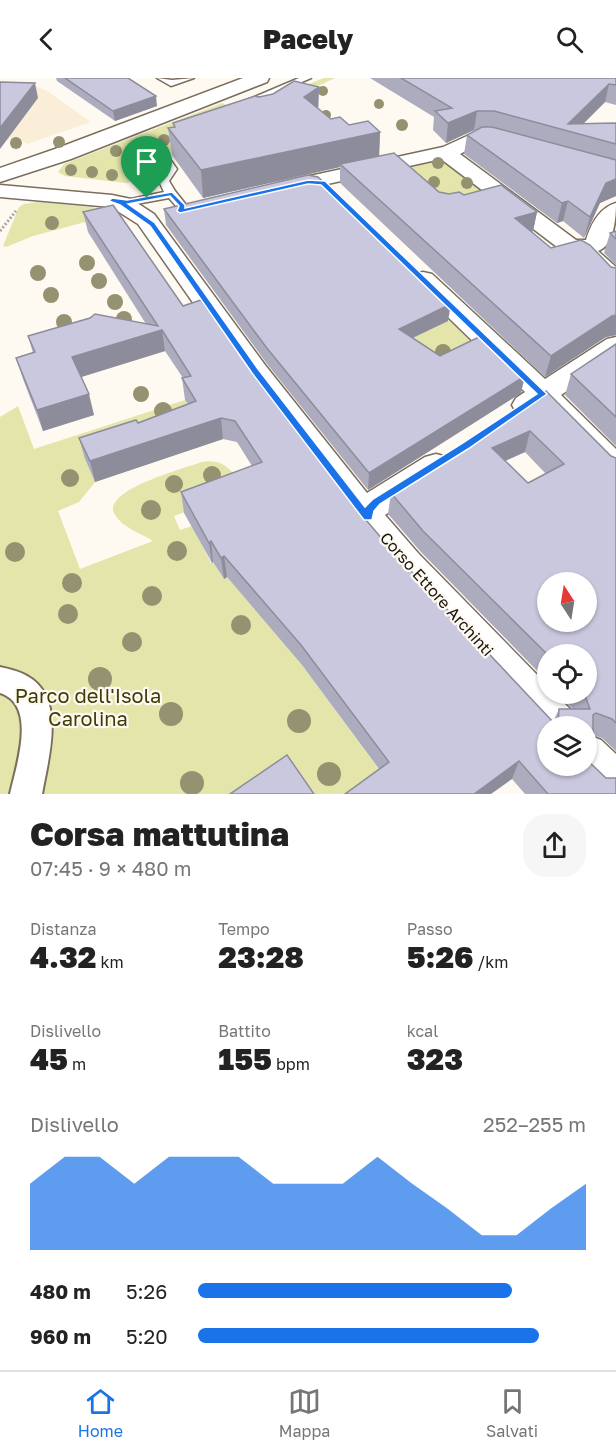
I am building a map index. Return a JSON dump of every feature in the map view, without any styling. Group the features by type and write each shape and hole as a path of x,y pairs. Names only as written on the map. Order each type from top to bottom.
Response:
{"street":[{"path":"5,184 63,154 260,78"},
{"path":"262,192 435,153 446,153 472,139 482,137 524,148"},
{"path":"446,153 569,245 594,258 616,280"},
{"path":"44,177 63,154"},
{"path":"5,184 44,177 129,194 158,207 204,206"},
{"path":"308,182 326,184 343,201"},
{"name":"Corso Ettore Archinti","path":"5,184 123,204 158,207 255,371 368,518 406,563 550,716"},
{"path":"569,245 584,248 596,244 599,232 616,210"},
{"path":"409,266 543,394 616,468"},
{"path":"504,420 616,345"},
{"path":"368,518 369,510 377,502 455,453"},
{"path":"0,680 20,687 30,698 37,714 36,743 26,794"},
{"path":"597,765 616,783"}],"lane":[{"path":"161,78 171,83 190,78"},
{"path":"242,105 307,78"},
{"path":"158,207 164,181 172,169 163,157"}],"path":[{"path":"128,147 127,166 130,174 158,207"}],"shaded area":[{"path":"27,82 47,91 91,122 27,144 18,137 0,143 0,90"}],"green space":[{"path":"324,78 335,78 185,147 147,158 160,176 126,183 65,176 58,172 64,164 222,103 239,111"},
{"path":"445,155 504,202 461,215 388,168"},
{"path":"38,202 92,207 104,217 3,246 19,207"},
{"path":"452,319 485,349 442,369 406,341"},
{"name":"Parco dell'Isola Carolina","path":"185,400 199,422 85,459 95,482 79,502 58,511 80,569 153,541 118,520 113,506 119,497 146,482 202,462 217,462 228,468 245,490 174,516 180,530 192,526 211,563 213,562 223,578 227,577 302,665 397,794 0,794 0,417 18,406 34,449"}],"building":[{"path":"65,78 128,78 156,96 113,111"},
{"path":"401,78 616,78 616,85 609,84 568,124 616,123 616,144 494,111 477,111 448,123 435,111 452,108"},
{"path":"294,81 319,87 304,97 331,119 340,117 349,125 368,121 380,132 201,170 168,128 175,127 173,123 255,96 273,94"},
{"path":"0,82 35,83 0,128"},
{"path":"482,127 492,127 616,160 616,179 606,183 590,217 568,201 562,203 467,135"},
{"path":"394,153 439,192 449,194 459,192 464,195 501,185 537,212 515,218 551,248 581,240 590,245 611,267 616,268 616,315 551,356 340,164"},
{"path":"308,175 318,177 451,304 399,329 440,356 483,335 525,376 369,473 266,347 164,209"},
{"path":"113,205 183,306 201,300 355,507 395,554 547,716 537,716 537,776 597,776 597,769 606,778 616,778 616,794 548,794 519,761 474,794 345,794 389,762 301,645 224,556 221,558 211,541 209,543 181,492 262,462 235,421 221,418 90,461 79,438 136,420 138,423 196,401 182,378 191,376 162,330 72,357 89,394 37,410 16,358 35,352 28,336 90,318 95,314 158,326 83,212"},
{"path":"616,231 616,239 610,233"},
{"path":"616,344 616,417 571,374"},
{"path":"546,391 611,456 616,458 616,723 596,713 559,716 559,709 590,709 588,704 597,704 597,644 537,644 423,531 391,493","holes":["530,431 564,464 528,483 492,448"]},
{"path":"287,755 314,794 230,794"}],"route":[{"path":"308,182 326,184 543,394 465,447 377,502 369,510 368,518 255,371 152,225 123,204 112,201 127,202 147,198 172,194 183,208 180,211 308,182"}]}
